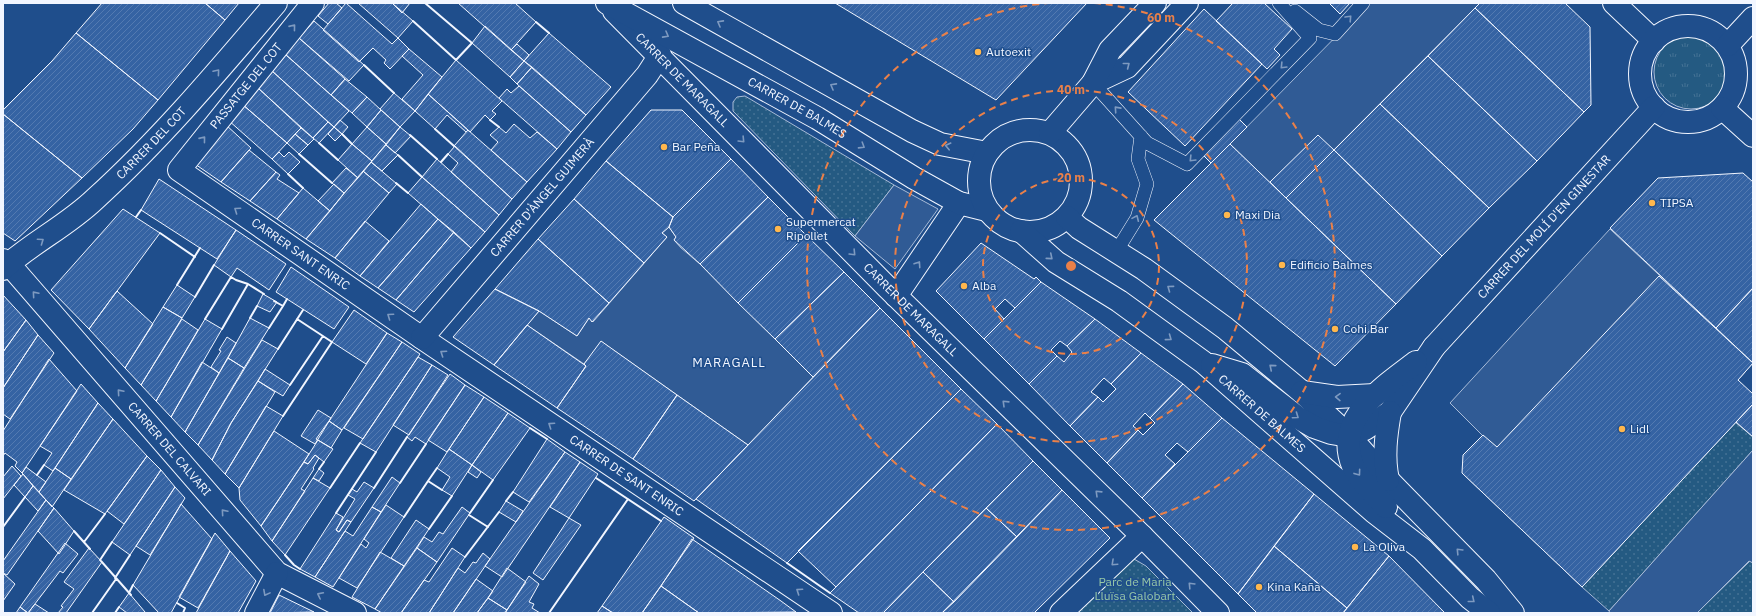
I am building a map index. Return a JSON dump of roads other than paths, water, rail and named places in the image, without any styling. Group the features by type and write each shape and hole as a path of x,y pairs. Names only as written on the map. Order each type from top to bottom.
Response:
{"street":[{"name":"CARRER DEL COT","path":"5,264 69,222 94,200 192,102 276,3"},
{"name":"PASSATGE DEL COT","path":"179,170 313,3"},
{"name":"CARRER DE MARAGALL","path":"607,3 896,296 1142,536 1218,613"},
{"name":"CARRER DE BALMES","path":"607,3 817,118 907,174 959,203 987,210"},
{"path":"684,3 912,131 940,144 987,153"},
{"path":"1050,133 1092,83 1110,50 1155,3"},
{"path":"1092,83 1127,67 1187,3"},
{"path":"1614,3 1654,41"},
{"path":"1728,45 1753,18"},
{"path":"1687,26 1699,27 1716,35 1728,45 1733,57 1736,72 1736,84 1728,101 1722,108 1716,113 1701,120 1678,121 1662,114 1654,107 1648,99 1641,82 1640,74 1642,60 1647,49 1661,35 1672,29 1687,26"},
{"name":"CARRER D'ÀNGEL GUIMERÀ","path":"422,338 647,75 660,56"},
{"name":"CARRER DEL MOLÍ D'EN GINESTAR","path":"1434,347 1654,107"},
{"path":"1722,108 1753,136"},
{"path":"1028,129 1050,133 1069,148 1077,162 1081,177 1079,193 1067,217 1062,222 1043,230 1032,232 1021,231 1008,227 996,220 987,210 981,196 978,181 987,153 999,139 1013,132 1028,129"},
{"name":"CARRER SANT ENRIC","path":"179,170 422,338"},
{"path":"896,296 959,203"},
{"path":"1067,217 1079,228 1144,269 1225,328 1302,392 1349,436 1388,480 1486,580 1513,613"},
{"name":"CARRER DE BALMES","path":"1021,231 1056,262 1119,301 1203,362 1374,512 1422,549 1470,598 1489,613"},
{"name":"CARRER DEL CALVARI","path":"5,264 277,573 355,613"},
{"name":"CARRER DE SANT ENRIC","path":"422,338 831,613"},
{"path":"1422,549 1371,491 1354,467 1349,452 1349,436 1358,413 1375,395 1434,347"},
{"path":"1203,362 1242,374 1297,417 1314,427 1331,434 1349,436 1365,429 1390,412 1434,347"},
{"path":"1302,392 1337,397 1375,395"},
{"path":"1388,480 1385,465 1386,433 1390,412"},
{"path":"1061,613 1142,536"},
{"path":"256,613 277,573"}],"lane":[{"path":"1092,83 1147,143 1187,164 1310,38 1279,3"},
{"path":"1289,3 1295,12 1319,30 1335,34 1363,3"},
{"path":"1116,252 1137,218 1147,184 1138,159 1141,136"}],"place":[{"name":"Autoexit","path":"978,52"},
{"name":"Bar Peña","path":"664,147"},
{"name":"TIPSA","path":"1652,203"},
{"name":"Maxi Dia","path":"1227,215"},
{"name":"Supermercat Ripollet","path":"778,229"},
{"name":"Edificio Balmes","path":"1282,265"},
{"name":"Alba","path":"964,286"},
{"name":"Cohi Bar","path":"1335,329"},
{"name":"Lidl","path":"1622,429"},
{"name":"La Oliva","path":"1355,547"},
{"name":"Kina Kaña","path":"1259,587"}],"district":[{"name":"MARAGALL","path":"729,362"}],"park label":[{"name":"Parc de Maria Lluïsa Galobart","path":"1135,589"}]}
